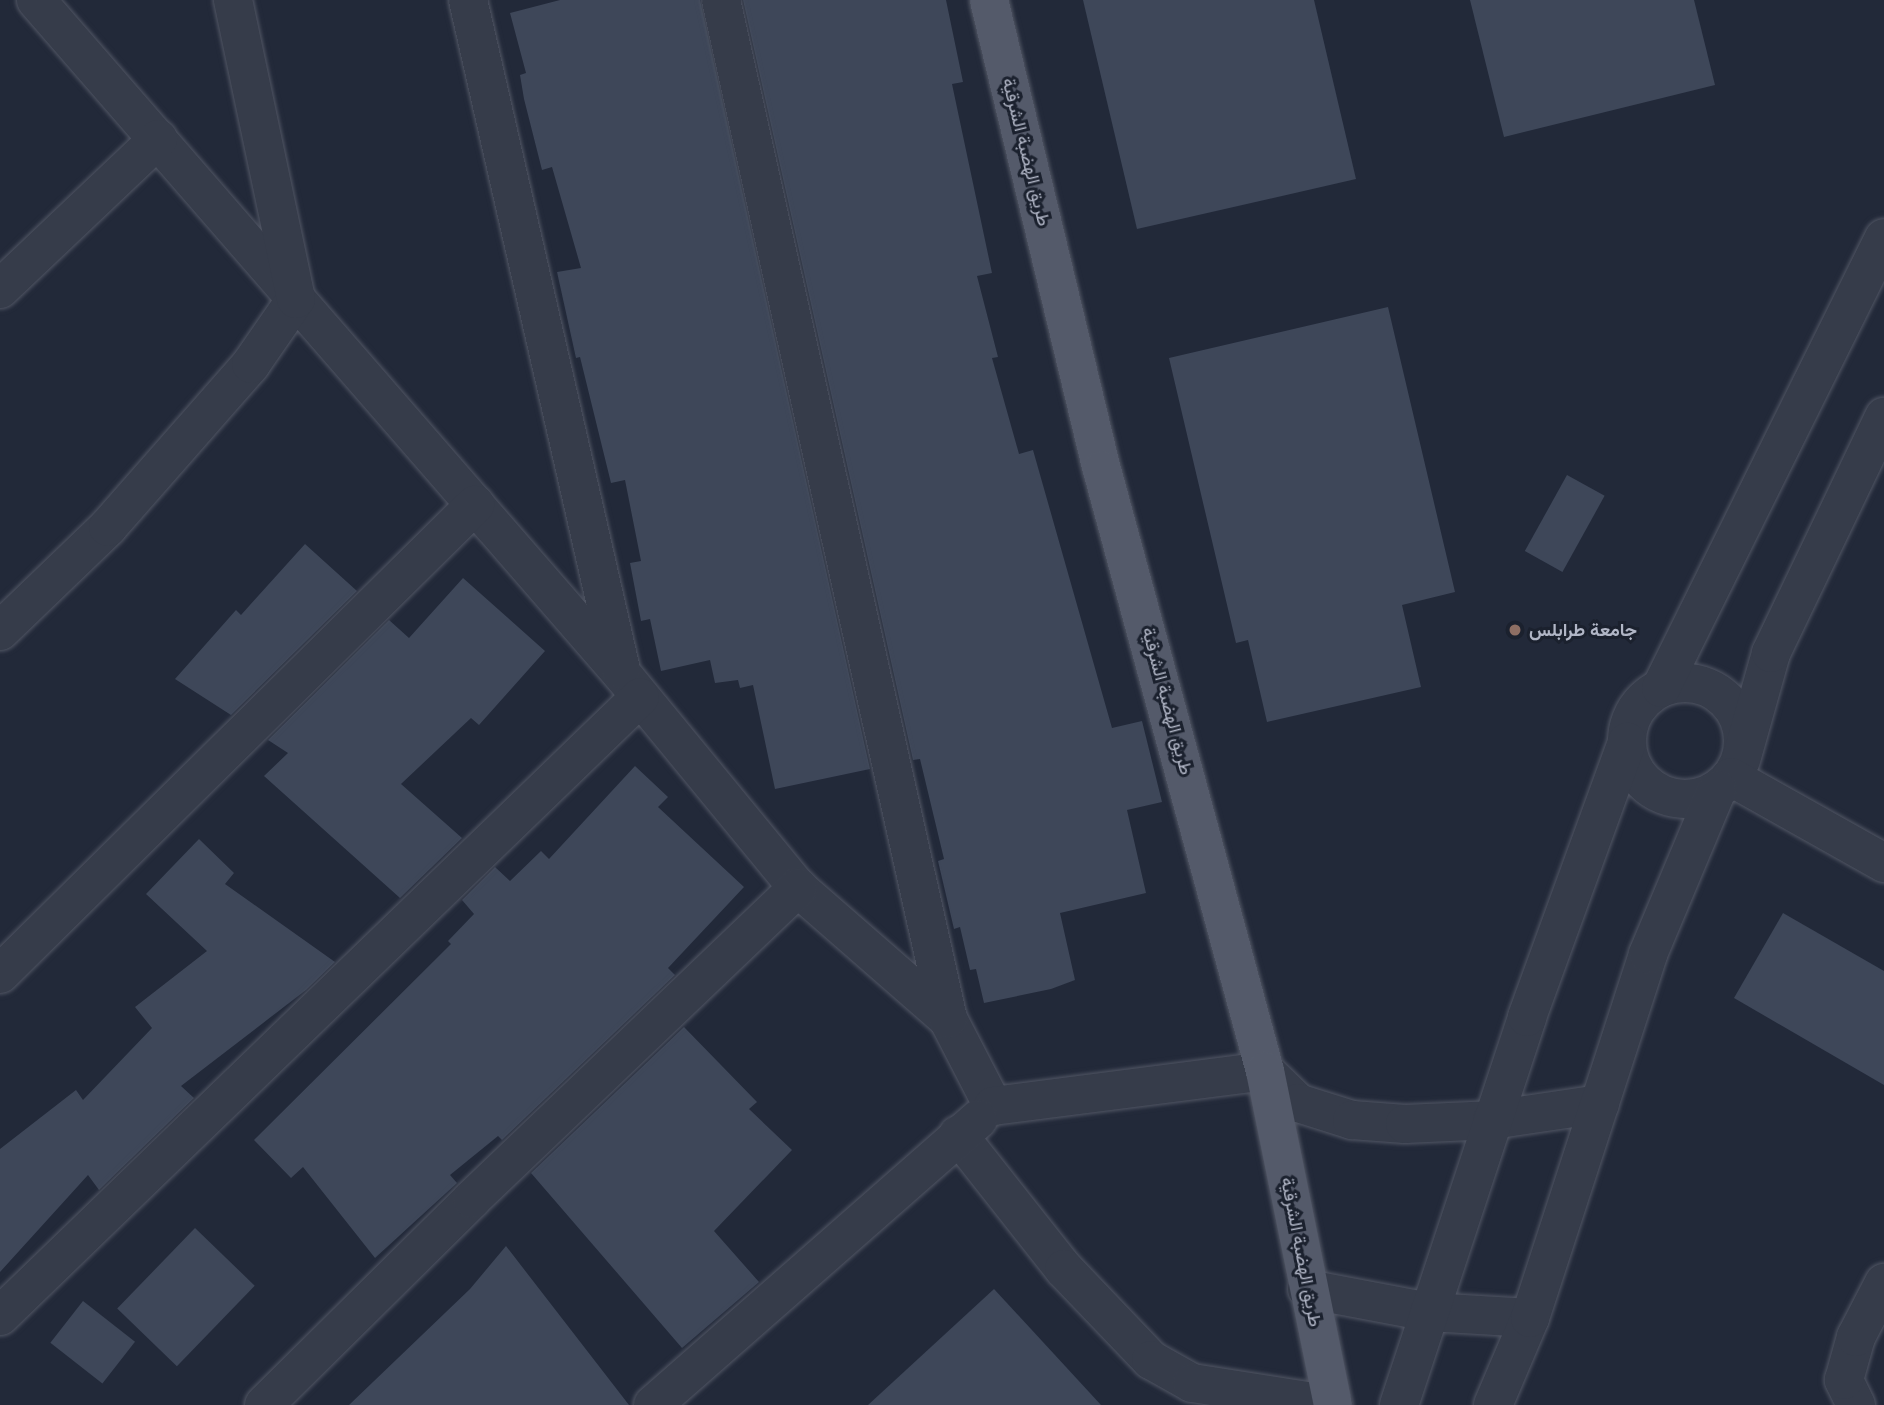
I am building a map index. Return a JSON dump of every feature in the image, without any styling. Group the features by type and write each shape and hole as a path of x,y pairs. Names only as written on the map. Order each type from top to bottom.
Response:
{"main road":[{"name":"طريق الهضبة الشرقية","path":"989,0 1102,470 1265,1071 1307,1289 1333,1405"}],"street":[{"path":"36,0 631,686 798,888 948,1019"},
{"path":"0,631 108,527 251,364 296,299 233,0"},
{"path":"468,0 631,686"},
{"path":"721,0 948,1019 993,1106"},
{"path":"0,289 158,139"},
{"path":"1399,1405 1492,1120 1627,742 1636,710 1661,688 1884,238"},
{"path":"1493,1405 1530,1318 1648,954 1730,776 1771,653 1884,417"},
{"path":"0,974 475,505"},
{"path":"1661,688 1700,684 1724,699 1741,722 1730,776"},
{"path":"0,1316 631,686"},
{"path":"1627,742 1630,759 1650,788 1684,799 1730,776"},
{"path":"1730,776 1884,863"},
{"path":"264,1405 471,1199 798,888"},
{"path":"653,1405 993,1106 1265,1071 1298,1103 1352,1121 1405,1124 1492,1120 1600,1104"},
{"path":"958,1135 1064,1269 1151,1360 1192,1383 1333,1405"},
{"path":"1856,1405 1844,1380 1856,1337 1884,1283"},
{"path":"1307,1289 1429,1312 1530,1318"}],"building":[{"path":"560,0 700,0 870,769 775,789 753,685 740,688 738,680 715,683 710,660 661,671 650,619 641,621 630,563 641,561 625,480 611,483 580,357 576,358 557,272 581,268 552,167 542,170 520,75 526,73 510,13"},
{"path":"743,0 946,0 963,82 952,84 992,273 977,276 998,357 992,358 1019,454 1033,450 1112,728 1142,721 1162,802 1127,810 1146,893 1060,913 1075,980 1051,989 984,1003 976,969 970,970 960,927 954,929 938,861 944,859 920,759 913,760"},
{"path":"1083,0 1314,0 1356,179 1137,229"},
{"path":"1470,0 1694,0 1715,85 1504,137"},
{"path":"1388,307 1455,592 1402,605 1421,687 1267,722 1248,640 1236,643 1169,358"},
{"path":"1567,475 1605,496 1562,572 1525,551"},
{"path":"305,544 357,591 231,715 175,679 236,610 241,615"},
{"path":"463,578 545,651 479,725 471,718 401,784 462,838 400,898 264,776 288,753 268,740 389,620 409,638"},
{"path":"635,766 668,797 658,807 744,887 668,968 675,975 502,1140 498,1136 450,1175 457,1183 375,1258 303,1167 291,1178 254,1140 451,944 448,941 474,914 462,900 495,867 510,881 541,851 549,859"},
{"path":"199,839 234,873 225,884 335,962 306,990 181,1086 194,1098 99,1190 88,1175 0,1272 0,1149 76,1090 83,1100 152,1028 135,1007 207,951 146,894"},
{"path":"1783,913 1884,971 1884,1085 1734,998"},
{"path":"684,1027 757,1102 749,1109 792,1150 714,1231 759,1282 682,1348 531,1173"},
{"path":"195,1228 255,1286 177,1366 117,1309"},
{"path":"506,1246 629,1405 349,1405 470,1289"},
{"path":"994,1289 1101,1405 868,1405"},
{"path":"83,1301 135,1342 102,1383 50,1343"}],"place":[{"name":"جامعة طرابلس","path":"1515,630"}]}
